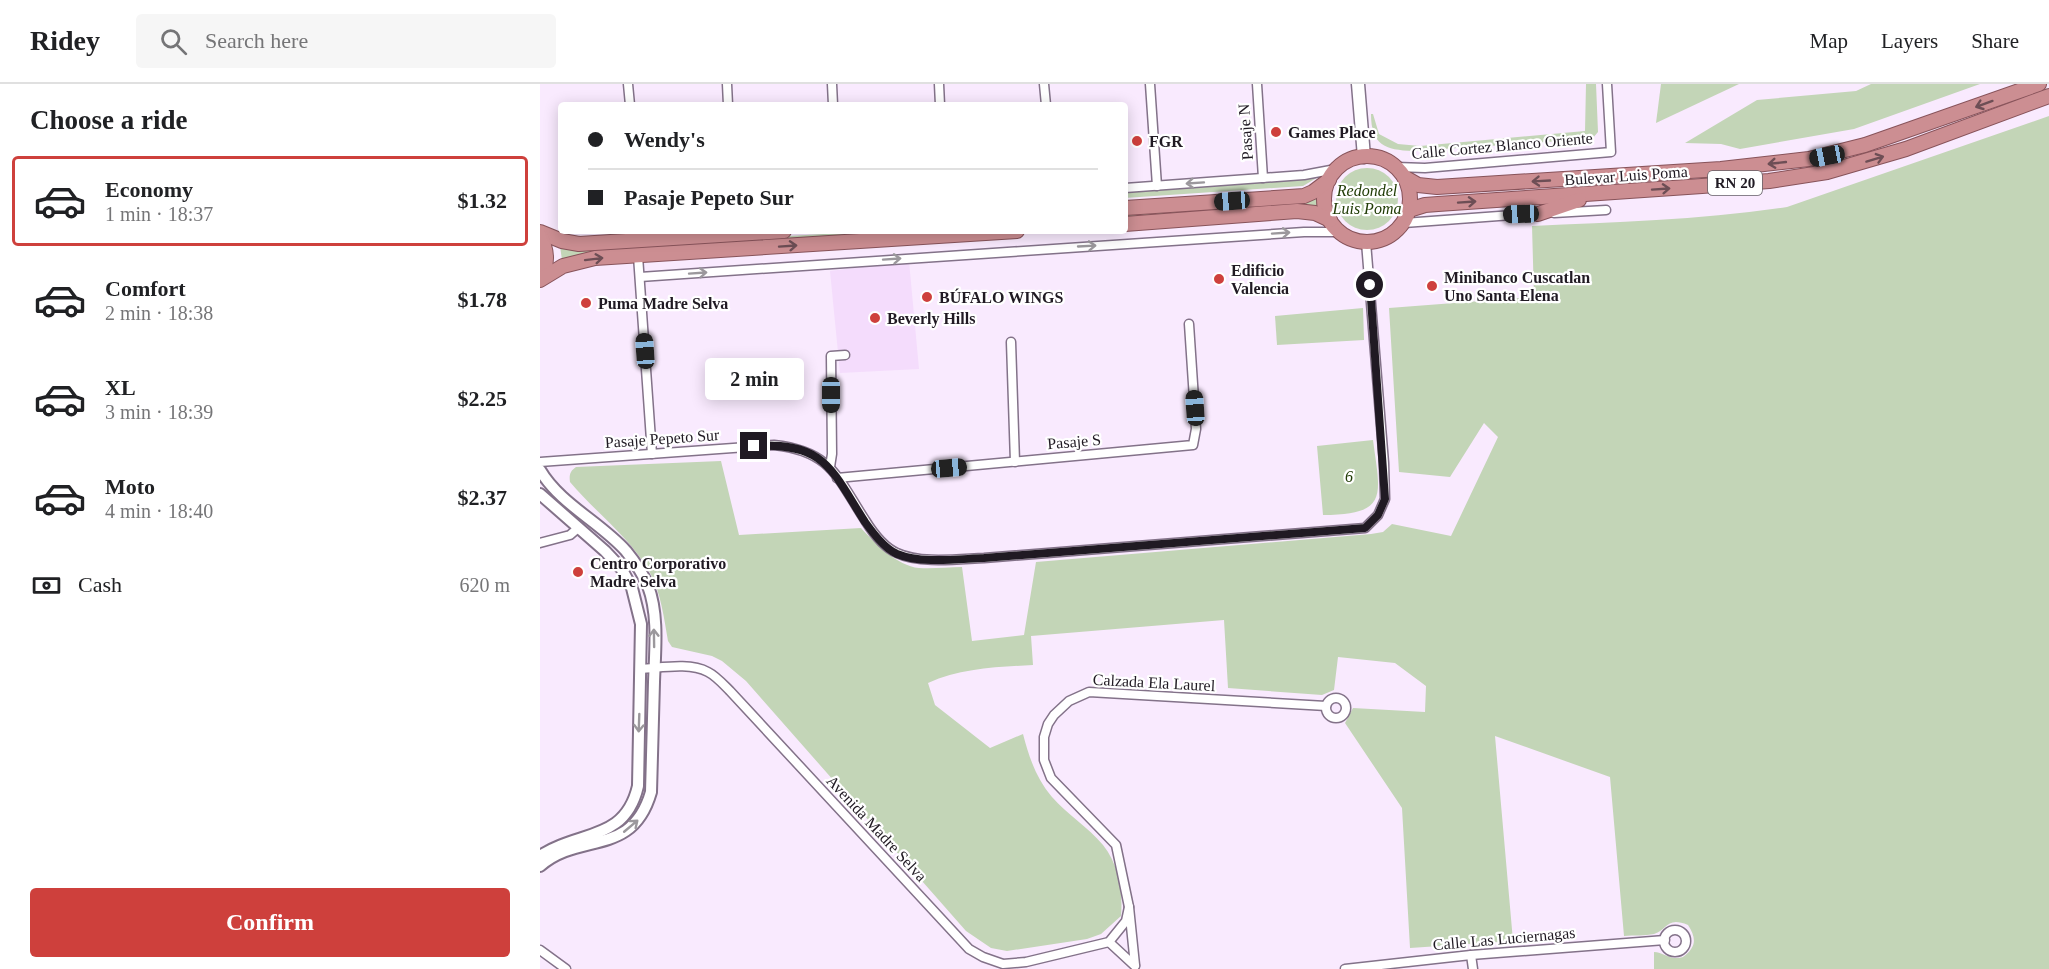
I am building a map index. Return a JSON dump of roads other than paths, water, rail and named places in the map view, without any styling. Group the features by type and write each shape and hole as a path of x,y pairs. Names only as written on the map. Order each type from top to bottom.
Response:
{"highway":[{"name":"Bulevar Luis Poma","path":"1400,172 1418,185 1437,187 1709,170 1792,162 1853,150 2039,84"},
{"name":"Bulevar Luis Poma","path":"1406,217 1425,205 1769,181 1827,172 1906,149 2049,96"},
{"name":"RN 20","path":"1364,157 1377,158 1400,172"},
{"path":"1128,208 1304,196 1313,192 1352,159 1364,157"},
{"path":"1400,172 1410,190 1406,217"},
{"path":"1333,175 1325,191 1324,203 1330,220 1349,239 1366,242"},
{"path":"1538,214 1597,193"},
{"path":"1128,224 1297,211 1315,213 1330,220"},
{"name":"RN 20","path":"1366,242 1388,237 1397,231 1406,217"},
{"path":"540,234 579,244 629,236 691,234"},
{"path":"540,234 546,256 544,272 540,280"},
{"path":"540,280 563,266 595,258 972,234"}],"main road":[{"path":"1358,84 1364,157"}],"street":[{"path":"628,84 630,102"},
{"path":"727,84 728,102"},
{"path":"832,84 833,102"},
{"path":"939,84 940,102"},
{"path":"1044,84 1046,102"},
{"path":"1150,84 1157,186"},
{"name":"Pasaje N","path":"1257,84 1263,178"},
{"name":"Calle Cortez Blanco Oriente","path":"1400,172 1611,152 1607,84"},
{"path":"1128,188 1304,175 1333,175"},
{"path":"1406,217 1606,210"},
{"path":"639,277 1304,232 1340,232"},
{"name":"Pasaje Pepeto Sur","path":"540,462 774,445 794,447 810,453 830,467 872,532 883,543 897,554 930,560 984,558 1365,528 1378,515 1385,499 1366,242"},
{"path":"638,256 652,454"},
{"name":"Pasaje S","path":"837,478 1193,444 1196,429 1189,324"},
{"path":"1011,342 1016,462"},
{"path":"830,467 832,454 827,357 844,355"},
{"path":"540,470 552,488 599,526 626,551 638,567 648,587 653,608 654,668 651,792 642,815 633,827 617,836 556,855 540,866"},
{"path":"540,494 621,568 627,578 641,624 638,786 631,807 613,826 552,849 540,856"},
{"path":"540,543 570,536 578,528"},
{"name":"Avenida Madre Selva","path":"641,669 698,668 709,672 969,949 982,957 1003,964 1026,962 1109,942"},
{"name":"Calzada Ela Laurel","path":"1135,967 1129,907 1116,845 1051,778 1044,760 1044,737 1054,715 1069,701 1089,692 1326,706"},
{"path":"1129,907 1125,921 1109,942 1135,967"},
{"name":"Calle Las Luciernagas","path":"1345,969 1471,955 1665,940"},
{"path":"540,950 566,969"},
{"path":"1471,955 1473,969"}],"place":[{"name":"Games Place","path":"1276,132"},
{"name":"FGR","path":"1137,141"},
{"name":"Edificio Valencia","path":"1219,279"},
{"name":"Minibanco Cuscatlan Uno Santa Elena","path":"1432,286"},
{"name":"BÚFALO WINGS","path":"927,297"},
{"name":"Puma Madre Selva","path":"586,303"},
{"name":"Beverly Hills","path":"875,318"},
{"name":"Centro Corporativo Madre Selva","path":"578,572"}],"park label":[{"name":"Redondel Luis Poma","path":"1367,199"},
{"name":"6","path":"1349,476"}]}
